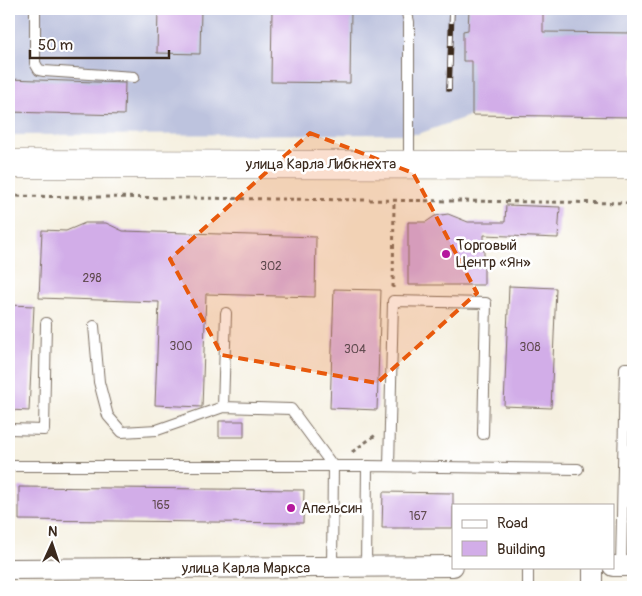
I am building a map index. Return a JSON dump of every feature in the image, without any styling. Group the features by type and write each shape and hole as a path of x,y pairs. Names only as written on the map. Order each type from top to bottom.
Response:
{"main road":[{"name":"улица Карла Либкнехта","path":"9,164 633,165"}],"street":[{"name":"улица Карла Маркса","path":"9,569 452,566"},
{"path":"593,568 593,587"}],"lane":[{"path":"36,9 34,64 39,70 134,77"},
{"path":"406,9 409,22 409,164"},
{"path":"388,466 392,301 486,303 483,434"},
{"path":"224,407 226,313"},
{"path":"9,429 44,430 46,323"},
{"path":"94,326 99,382 108,416 122,432 156,430 224,407 291,409 333,466 332,567"},
{"path":"623,566 625,368 633,368"},
{"path":"9,466 388,466 578,469"},
{"path":"366,567 367,466"},
{"path":"528,568 528,587"}],"path":[{"path":"9,196 633,203"},
{"path":"392,301 394,200"},
{"path":"333,466 389,425"}],"highlighted area":[{"path":"310,133 413,173 477,293 377,383 222,355 170,259"}],"shaded area":[{"path":"9,9 633,9 633,117 472,115 418,134 9,135"}],"building":[{"path":"158,9 201,9 200,54 157,53"},
{"path":"272,9 351,9 350,83 271,82"},
{"path":"469,9 543,9 543,32 633,33 633,117 472,115 472,61 463,61 463,31 468,30"},
{"path":"9,79 125,83 124,115 9,112"},
{"name":"Торговый Центр «Ян»","path":"506,205 560,207 558,238 484,235 484,285 408,285 408,222 426,222 435,216 448,214 468,222 505,222"},
{"path":"85,223 106,223 123,231 316,237 315,297 206,294 202,407 155,405 159,302 39,298 42,230 66,231"},
{"path":"509,286 556,288 551,408 504,406"},
{"path":"334,289 381,290 377,410 330,408"},
{"path":"9,305 34,306 29,411 9,410"},
{"path":"219,421 244,421 244,437 219,437"},
{"path":"19,487 304,490 303,523 19,520"},
{"path":"383,492 453,493 452,528 382,528"}],"railway":[{"path":"449,89 452,9"}],"place":[{"name":"Торговый Центр «Ян»","path":"446,254"},
{"name":"Апельсин","path":"291,508"}]}
